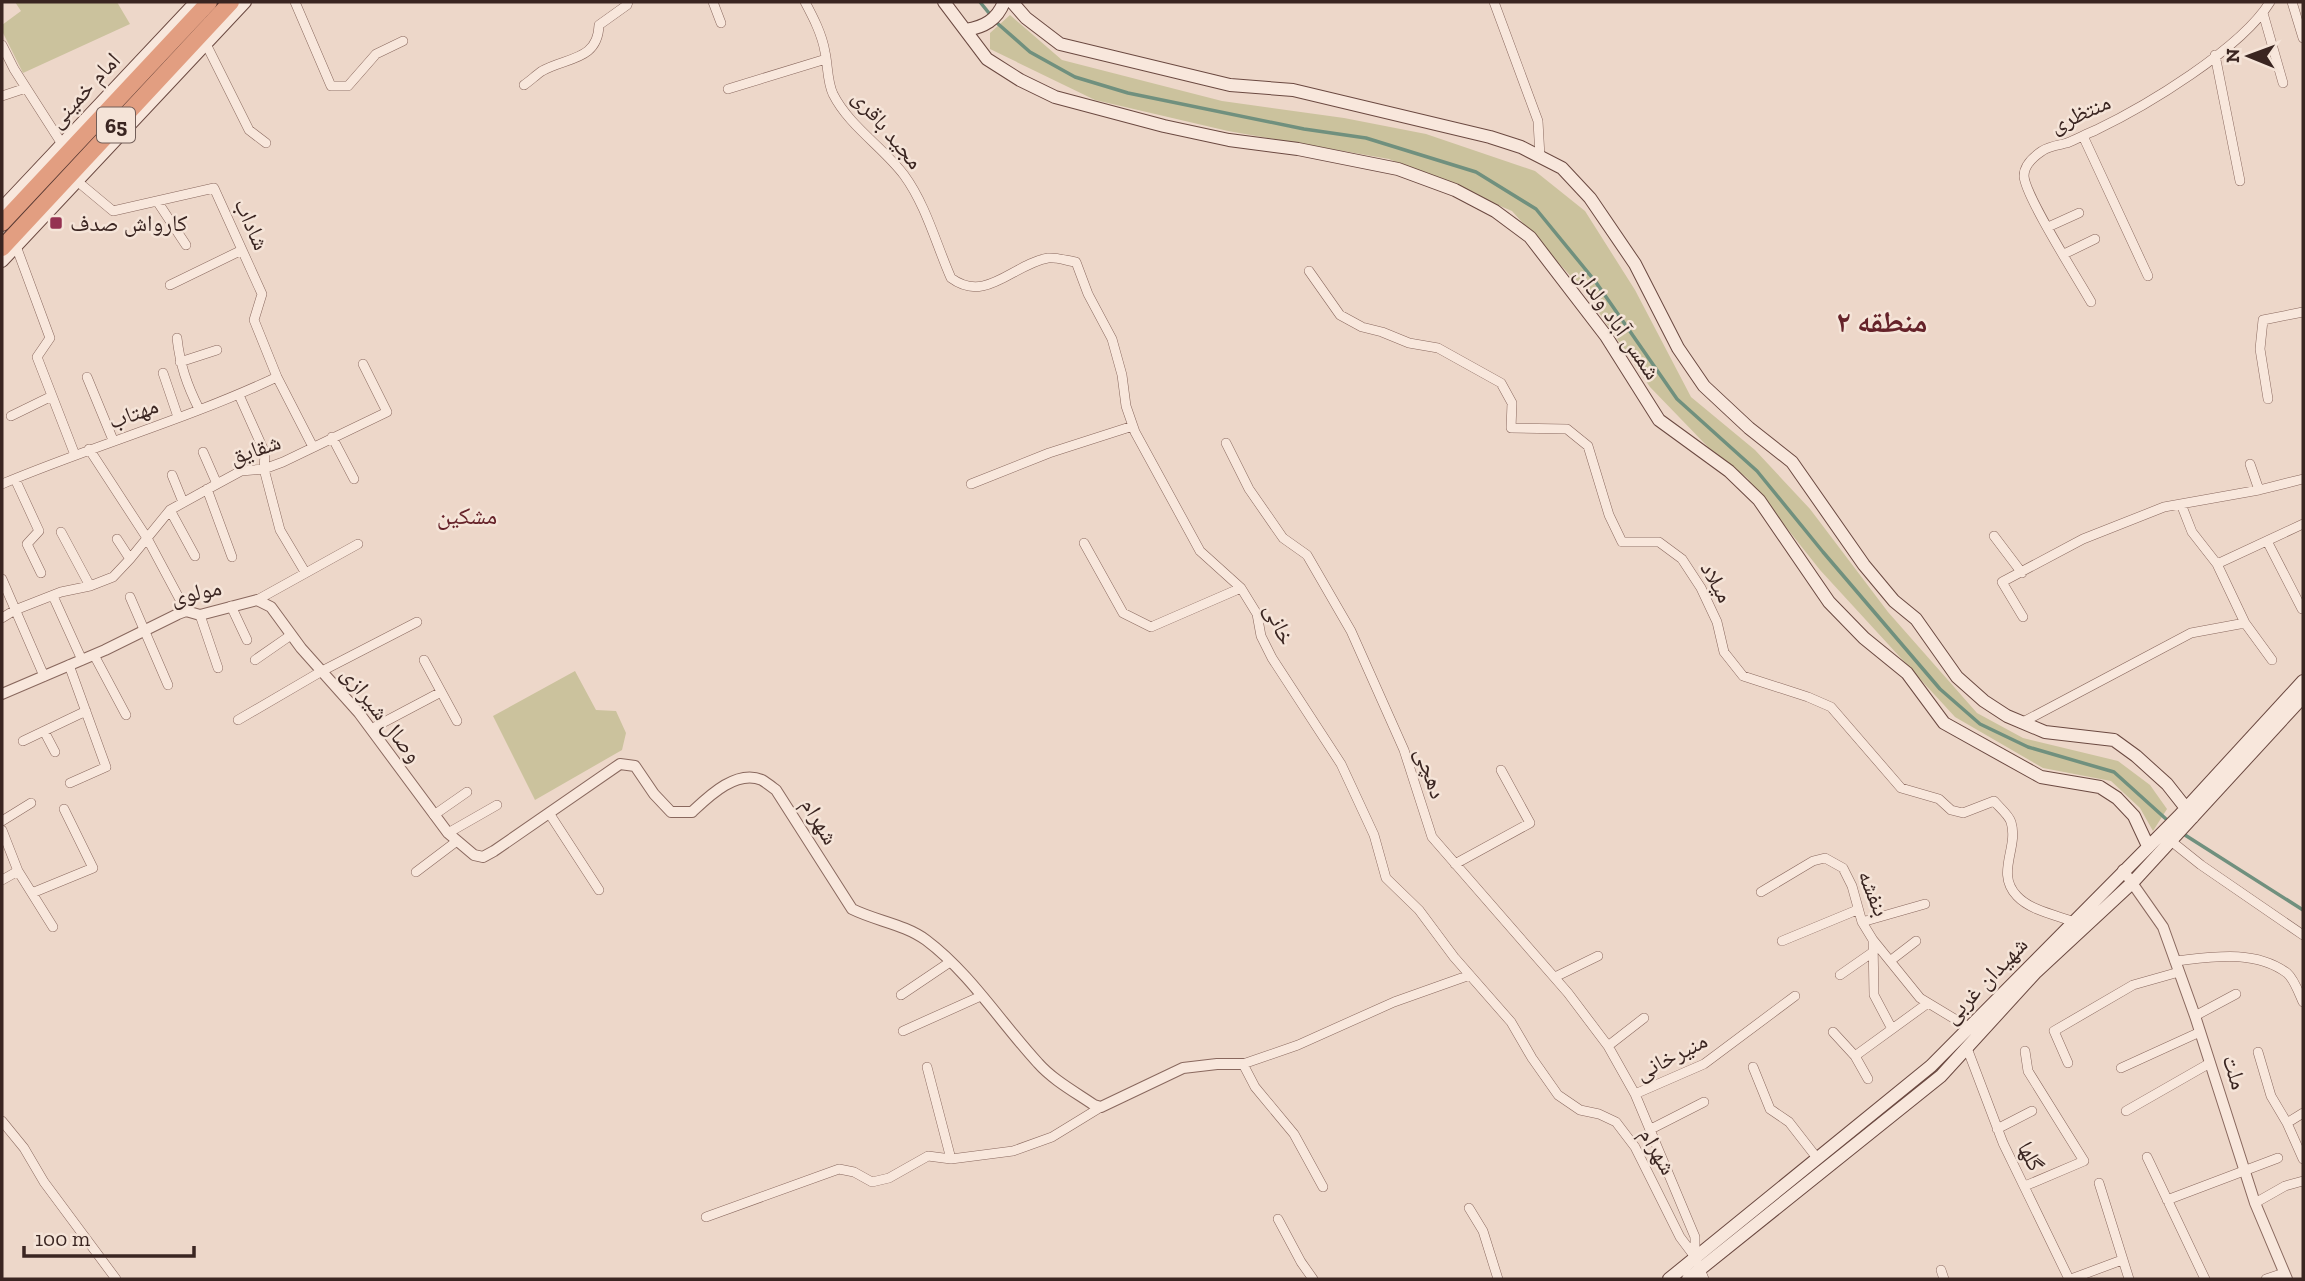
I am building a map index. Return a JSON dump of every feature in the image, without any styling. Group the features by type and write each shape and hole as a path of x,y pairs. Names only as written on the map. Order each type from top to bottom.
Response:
{"highway":[{"name":"65","path":"2,223 209,2"},
{"name":"65","path":"9,247 231,2"}],"main road":[{"name":"امام خمینی","path":"2,208 196,2"},
{"path":"2,261 9,247 77,181 245,2"},
{"name":"شمس آباد ولدان","path":"944,2 987,59 1020,80 1055,97 1229,140 1298,149 1398,169 1455,190 1495,211 1530,237 1606,336 1659,420 1729,471 1759,500 1829,601 1864,638 1907,673 1944,723 2041,777 2100,787 2117,799 2134,817 2148,846"},
{"path":"966,30 980,27 992,20 1004,2"},
{"path":"1012,2 1027,19 1060,44 1230,85 1293,90 1490,137 1521,147 1562,168 1590,198 1635,264 1678,348 1704,386 1749,428 1792,462 1864,565 1894,601 1916,619 1957,677 1984,701 2007,716 2045,732 2114,740 2167,784 2189,813"},
{"name":"شهیدان غربی","path":"1669,1279 1700,1268 1941,1076 2036,972 2133,882 2171,841 2189,813 2303,681"},
{"name":"شهیدان غربی","path":"1688,1279 1817,1158 1931,1066 2123,870 2189,813 2301,704"}],"street":[{"path":"295,2 331,86 348,86 376,54 403,41"},
{"path":"524,86 543,71 583,56 599,38 599,25 628,2"},
{"path":"713,2 721,23"},
{"name":"مجید باقری","path":"805,2 816,23 833,93 847,113 903,174 917,195 951,278"},
{"path":"1494,2 1538,121 1540,156"},
{"name":"منتظری","path":"2091,302 2048,228 2024,178 2026,165 2043,149 2083,136 2162,94 2215,55 2263,13 2270,2"},
{"path":"2292,2 2303,38"},
{"path":"2263,13 2283,83"},
{"path":"206,44 249,130 266,143"},
{"path":"2,45 62,144"},
{"path":"2215,55 2240,181"},
{"path":"728,89 826,59"},
{"path":"2,96 26,88"},
{"path":"2083,136 2148,276"},
{"name":"شاداب","path":"77,181 113,211 214,188 262,294 254,320 277,377 313,447"},
{"path":"157,201 186,245"},
{"path":"2048,228 2079,213"},
{"path":"2064,254 2095,239"},
{"path":"9,247 50,338 37,357 75,454"},
{"path":"170,285 242,250"},
{"name":"خانی","path":"951,278 962,286 984,288 1016,271 1050,258 1076,262 1087,293 1112,339 1122,374 1126,406 1133,426 1182,522 1200,551 1241,588 1257,614 1261,636 1272,659 1341,764 1374,835 1386,878 1419,910 1511,1022 1558,1095"},
{"name":"میلاد","path":"1309,271 1340,315 1362,327 1409,343 1438,348 1502,383 1512,403 1511,428 1567,429 1588,446 1609,515 1622,542 1659,542 1682,559 1701,588 1717,622 1724,652 1743,676 1831,707 1901,788 1939,799 1951,810 1963,813 1994,801 2011,820 2013,838 2006,866 2009,884 2017,897 2072,921"},
{"path":"2268,398 2260,349 2263,320 2303,312"},
{"path":"177,338 186,384 199,409"},
{"path":"180,362 218,350"},
{"name":"شقایق","path":"2,618 15,610 113,577 170,509 207,489 241,471 264,468 387,412 363,364"},
{"path":"163,373 178,417"},
{"path":"87,377 113,440"},
{"name":"مهتاب","path":"2,484 75,454 239,395 277,377"},
{"path":"239,395 265,453 264,468 280,530 305,572"},
{"path":"11,416 52,396"},
{"path":"971,484 1049,453 1133,426"},
{"path":"332,437 354,479"},
{"name":"دهچی","path":"1226,443 1249,489 1283,538 1307,555 1352,631 1399,738 1432,837 1555,977 1608,1046 1635,1094"},
{"path":"89,449 147,538 186,611"},
{"path":"203,452 217,484"},
{"path":"2250,464 2259,490"},
{"path":"172,475 183,502"},
{"path":"15,479 39,531 27,544 41,573"},
{"path":"2023,617 2002,583 2082,539 2164,508 2303,479"},
{"path":"207,489 232,556"},
{"path":"2181,504 2192,532 2217,564 2245,623 2272,660"},
{"path":"170,509 195,556"},
{"path":"2217,564 2303,524"},
{"path":"61,532 90,586"},
{"path":"1994,536 2022,573"},
{"path":"117,539 130,559"},
{"path":"2267,541 2302,609"},
{"name":"مولوی","path":"2,694 94,655 186,611 200,615 257,600 358,544"},
{"path":"1084,544 1123,613 1151,626 1241,588"},
{"path":"2,579 44,676"},
{"path":"53,596 82,660"},
{"path":"130,597 168,685"},
{"name":"وصال شیرازی","path":"257,600 271,607 291,635 371,729 448,833 474,855"},
{"path":"231,606 247,640"},
{"path":"200,615 218,668"},
{"path":"238,720 322,671 416,622"},
{"path":"2023,722 2191,633 2245,623"},
{"path":"256,660 291,635"},
{"path":"94,655 126,715"},
{"path":"424,660 457,721"},
{"path":"69,665 106,767 71,783"},
{"path":"371,729 441,692"},
{"path":"23,741 86,711"},
{"path":"44,731 55,752"},
{"name":"شهرام","path":"474,855 483,857 620,764 635,766 654,794 671,812 692,812 715,790 742,780 760,779 776,790 852,909 869,918 898,925 926,939 981,996 1040,1065 1094,1105 1101,1107"},
{"path":"1455,864 1530,823 1501,769"},
{"path":"434,815 467,792"},
{"path":"2,821 30,803"},
{"path":"448,833 497,806"},
{"path":"32,893 93,868 64,809"},
{"path":"549,813 599,890"},
{"path":"2,830 18,871 53,927"},
{"path":"416,872 457,841"},
{"path":"2171,841 2211,872 2303,934"},
{"name":"بنفشه","path":"1761,892 1813,861 1825,858 1843,868 1852,886 1857,910 1873,940 1920,998 1968,1027"},
{"name":"ملت","path":"2123,870 2162,927 2195,1016 2243,1170 2285,1276"},
{"path":"2,880 18,871"},
{"path":"1862,922 1925,904"},
{"path":"1782,941 1857,910"},
{"path":"1873,940 1874,995 1892,1029"},
{"path":"1890,961 1916,941"},
{"path":"1840,975 1873,952"},
{"path":"2175,961 2234,955 2263,962 2289,974 2303,1002"},
{"path":"1555,977 1598,956"},
{"path":"901,995 950,962"},
{"path":"2068,1063 2054,1031 2133,985 2179,972"},
{"path":"706,1217 839,1169 854,1172 872,1182 890,1178 928,1156 951,1158 1013,1151 1052,1137 1101,1107 1184,1068 1243,1064 1298,1045 1394,1002 1470,975"},
{"path":"2195,1016 2236,995"},
{"path":"903,1031 981,996"},
{"name":"منیرخانی","path":"1700,1268 1695,1237 1635,1094 1704,1064 1795,996"},
{"path":"1855,1056 1928,1003"},
{"path":"1608,1046 1644,1018"},
{"path":"1833,1032 1855,1056 1868,1079"},
{"path":"2121,1068 2200,1032"},
{"name":"گلها","path":"1967,1048 1997,1129 2070,1279"},
{"path":"2025,1051 2028,1071 2084,1161 2025,1186"},
{"path":"2258,1052 2270,1096 2301,1147 2303,1159"},
{"path":"2126,1111 2210,1063"},
{"path":"1243,1064 1255,1087 1294,1134 1323,1187"},
{"path":"927,1067 951,1158"},
{"path":"1753,1067 1770,1109 1789,1122 1817,1158"},
{"name":"شهرام","path":"1558,1095 1580,1110 1599,1114 1616,1122 1635,1147 1680,1237 1700,1268"},
{"path":"1651,1129 1704,1102"},
{"path":"1997,1129 2032,1111"},
{"path":"2287,1123 2303,1113"},
{"path":"2,1121 116,1279"},
{"path":"2147,1157 2205,1279"},
{"path":"2167,1200 2278,1158"},
{"path":"2255,1203 2285,1186 2303,1181"},
{"path":"2099,1183 2129,1279"},
{"path":"1469,1208 1483,1231 1498,1279"},
{"path":"1278,1219 1313,1279"},
{"path":"2070,1279 2122,1260"},
{"path":"2266,1279 2285,1276"}],"shaded area":[{"path":"15,2 117,2 130,24 23,73 2,31 2,25 21,11"},
{"path":"1010,15 1062,60 1222,101 1344,118 1426,134 1535,171 1585,211 1635,290 1691,397 1755,450 1810,509 1888,612 1977,713 2023,738 2118,761 2150,785 2167,809 2153,831 2140,808 2111,781 2043,768 1955,717 1820,570 1747,478 1708,447 1650,387 1584,291 1512,211 1389,159 1228,131 1095,100 990,49 990,33"},
{"path":"575,671 596,710 616,711 626,733 622,750 535,800 493,716"}],"waterway":[{"path":"980,2 997,23 1030,52 1075,77 1128,93 1304,129 1366,138 1476,172 1536,209 1595,281 1677,399 1757,471 1940,689 1980,724 2028,747 2114,772 2166,819"},
{"path":"2185,835 2303,910"}],"place":[{"name":"کارواش صدف","path":"56,223"}],"district":[{"name":"منطقه ۲","path":"1882,322"},
{"name":"مشکین","path":"467,515"}]}
